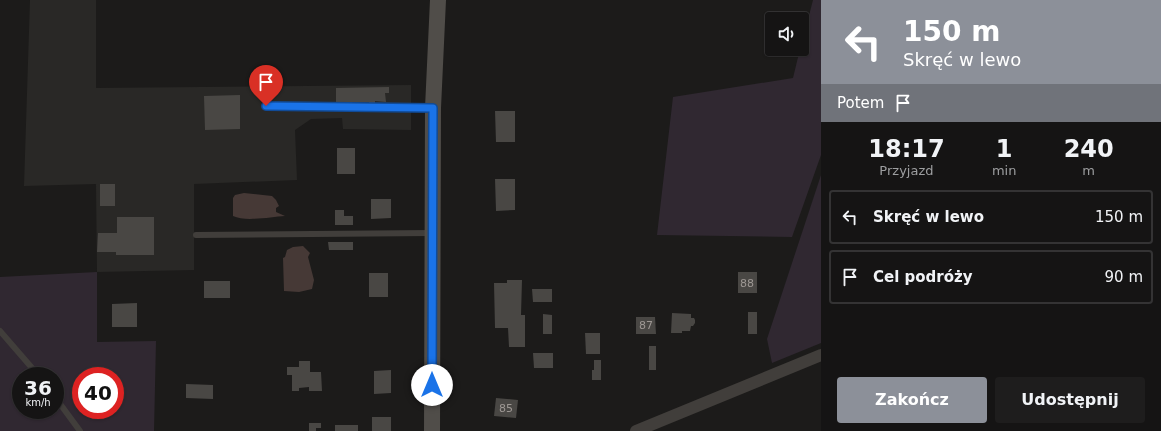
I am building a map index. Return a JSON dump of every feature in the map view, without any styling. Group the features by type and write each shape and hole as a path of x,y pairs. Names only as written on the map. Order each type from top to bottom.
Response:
{"street":[{"path":"432,431 433,108 438,0"},
{"path":"636,431 821,355"}],"lane":[{"path":"266,106 433,108"},
{"path":"196,235 432,233"},
{"path":"0,331 31,367"},
{"path":"64,409 80,431"}],"shaded area":[{"path":"30,0 96,0 96,88 411,85 411,130 343,129 342,118 311,119 295,130 297,180 194,184 194,270 97,272 96,184 24,186"},
{"path":"813,0 821,0 821,155 792,237 657,235 673,97 793,78 798,56 809,56 809,16"},
{"path":"821,175 821,343 772,363 767,339"},
{"path":"244,193 272,196 279,206 276,208 276,212 285,216 244,219 233,216 233,198 235,195"},
{"path":"303,246 310,253 308,257 314,280 312,289 299,292 284,291 283,258 285,257 287,250 293,247"},
{"path":"97,272 97,342 156,341 154,431 0,431 0,277"}],"building":[{"path":"389,87 389,93 385,93 386,102 375,101 375,105 369,105 369,102 342,102 343,105 336,105 336,88"},
{"path":"240,95 240,129 205,130 204,96"},
{"path":"495,111 515,111 515,142 496,142"},
{"path":"337,148 355,148 355,174 337,174"},
{"path":"495,179 515,179 515,210 496,211"},
{"path":"100,184 115,184 115,206 100,206"},
{"path":"371,199 391,199 391,218 371,219"},
{"path":"335,210 344,210 344,216 353,216 353,225 335,225"},
{"path":"117,217 154,217 154,255 116,255 116,252 97,252 98,233 117,233"},
{"path":"328,242 353,242 353,250 329,250"},
{"path":"738,272 757,272 757,293 738,293"},
{"path":"369,273 388,273 388,297 369,297"},
{"path":"507,280 522,280 521,315 525,315 525,347 509,347 508,328 495,328 494,283 507,283"},
{"path":"204,281 230,281 230,298 204,298"},
{"path":"532,289 552,289 552,302 533,302"},
{"path":"137,303 137,327 112,327 112,304"},
{"path":"748,312 757,312 757,334 748,334"},
{"path":"672,313 691,314 691,318 694,318 695,323 691,326 690,331 671,333"},
{"path":"543,314 552,315 552,334 543,334"},
{"path":"636,317 655,317 656,334 636,334"},
{"path":"585,333 600,333 600,354 586,354"},
{"path":"649,346 656,346 656,370 649,370"},
{"path":"533,353 553,353 553,368 534,368"},
{"path":"594,360 601,360 601,380 592,380"},
{"path":"299,361 310,361 310,372 321,372 322,391 309,391 309,387 299,388 299,391 292,391 292,375 287,375 287,367 299,367"},
{"path":"391,370 391,393 374,394 374,371"},
{"path":"186,384 213,385 213,399 186,398"},
{"path":"496,398 518,400 516,418 494,416"},
{"path":"372,417 391,417 391,431 372,431"},
{"path":"309,423 321,423 321,428 316,428 316,431 309,431"},
{"path":"335,425 358,425 358,431 335,431"}],"route":[{"path":"266,106 433,108 432,385"}]}
